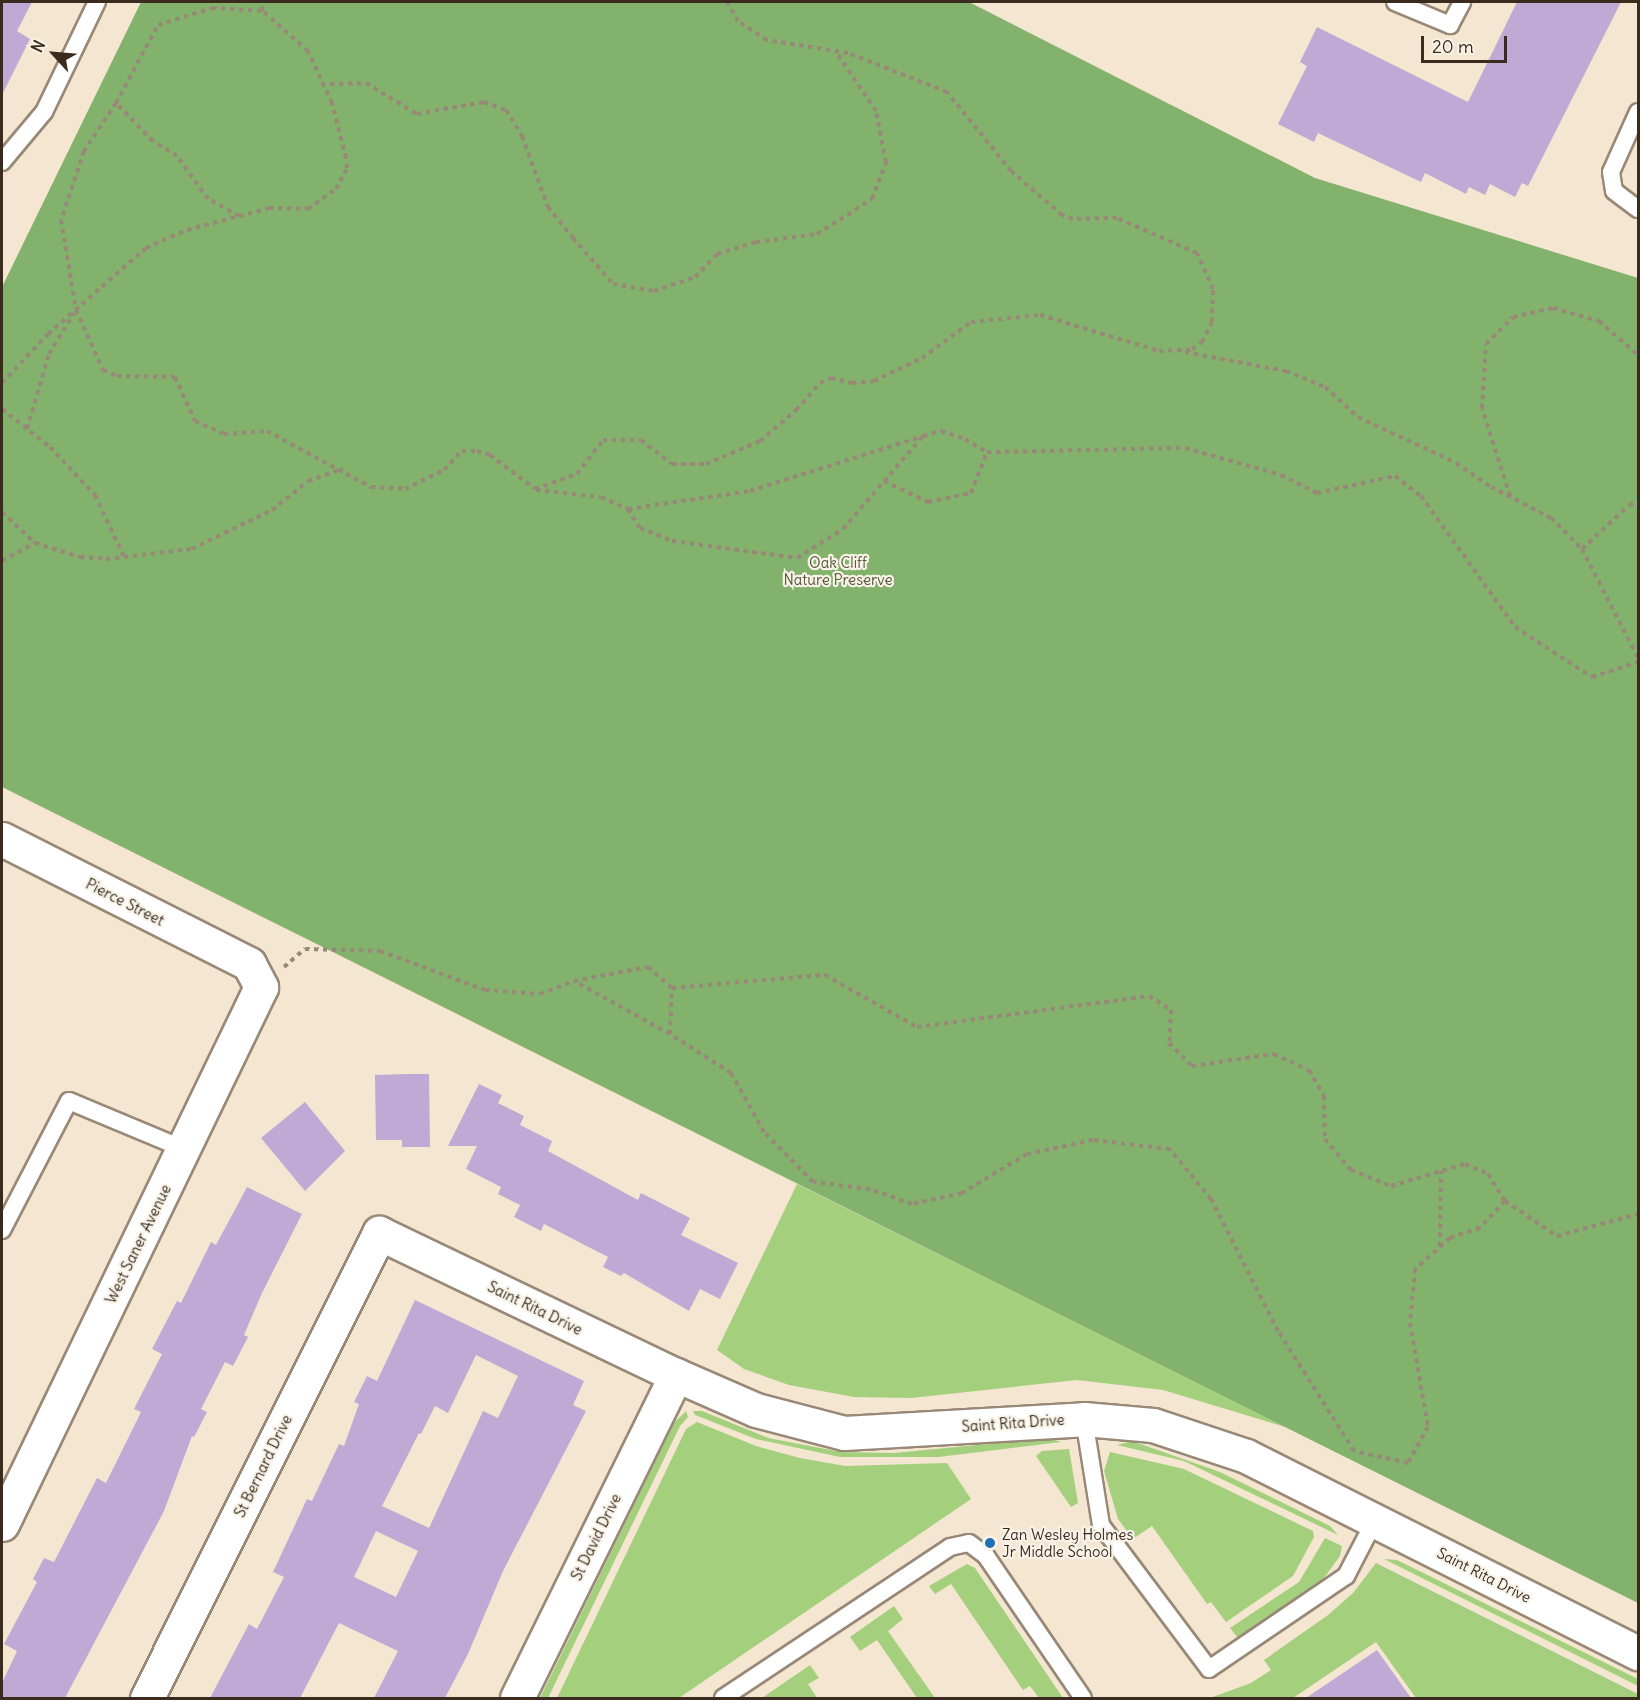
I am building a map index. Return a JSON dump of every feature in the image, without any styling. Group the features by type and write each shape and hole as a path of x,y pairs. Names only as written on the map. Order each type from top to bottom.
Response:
{"street":[{"name":"Pierce Street","path":"2,839 255,975"},
{"name":"West Saner Avenue","path":"3,1516 184,1149 255,975"},
{"name":"Saint Rita Drive","path":"379,1233 676,1375 756,1410 844,1433 1084,1419 1154,1425 1236,1453 1375,1520 1638,1653"},
{"name":"St Bernard Drive","path":"147,1698 379,1233"},
{"name":"St David Drive","path":"517,1698 676,1375"}],"lane":[{"path":"2,162 44,112 97,2"},
{"path":"1395,2 1450,25 1462,2"},
{"path":"1638,112 1611,172 1614,191 1638,209"},
{"path":"2,1230 69,1101 184,1149"},
{"path":"1084,1419 1101,1525 1209,1668 1346,1576 1375,1520"},
{"path":"723,1698 950,1547 969,1543 986,1556 1083,1698"}],"path":[{"path":"2,383 76,310 146,248 187,230 270,208 308,209 329,197 343,179 347,168 344,147 332,103 321,84 308,51 263,11 260,2"},
{"path":"727,2 738,21 767,40 836,52 928,82 947,93 1011,171 1062,215 1073,219 1117,218 1197,253 1213,289 1212,322 1202,342 1181,351"},
{"path":"263,11 212,8 158,25 116,103 84,151 61,220 76,310 103,370 117,376 175,377 195,421 224,434 267,431 344,469 371,487 405,489 444,470 462,451 477,451 490,455 535,489 601,497 628,509 750,491 812,468 941,431 966,438 987,452 1185,448 1281,475 1317,493 1395,476 1421,496 1515,627 1592,677 1638,660 1582,549 1551,518 1511,497 1456,463 1358,417 1325,387 1286,371 1181,351 1159,351 1040,315 971,322 922,358 874,381 852,383 831,378 820,383 796,410 760,441 706,464 672,464 641,440 603,440 578,474 535,489"},
{"path":"321,84 366,83 417,114 484,102 506,110 522,136 548,207 573,238 613,284 654,291 695,277 717,254 756,242 817,234 872,199 886,162 876,111 836,52"},
{"path":"116,103 153,141 177,156 208,199 240,216"},
{"path":"1511,497 1482,408 1486,344 1513,317 1553,308 1599,321 1638,355"},
{"path":"27,429 49,354 76,310"},
{"path":"2,409 27,429 95,495 124,557"},
{"path":"628,509 640,528 672,541 797,558 843,529 923,436"},
{"path":"884,481 928,502 971,493 987,452"},
{"path":"2,512 35,543 80,557 124,557 192,549 272,510 308,481 344,469"},
{"path":"1582,549 1629,505 1638,502"},
{"path":"2,561 35,543"},
{"path":"255,975 305,949 380,951 485,990 540,994 574,981 648,967 672,988 825,975 917,1027 1149,996 1171,1010 1169,1043 1192,1065 1274,1054 1309,1070 1324,1096 1325,1139 1351,1170 1391,1186 1465,1164 1488,1174 1504,1201 1557,1236 1638,1214"},
{"path":"574,981 670,1034 731,1073 764,1132 813,1182 870,1189 912,1204 962,1193 1027,1154 1093,1140 1170,1149 1211,1199 1278,1331 1354,1451 1408,1463 1428,1427 1410,1323 1415,1269 1450,1238 1480,1228 1504,1201"},
{"path":"670,1034 672,988"},
{"path":"1440,1247 1441,1172"}],"green space":[{"name":"Oak Cliff Nature Preserve","path":"141,2 969,2 1315,178 1638,278 1638,1603 2,787 2,287"},
{"path":"797,1184 1285,1427 1163,1390 1077,1380 911,1398 854,1397 789,1385 744,1369 717,1350"},
{"path":"686,1411 688,1417 680,1426 548,1698 540,1698 674,1423"},
{"path":"693,1411 702,1411 768,1438 841,1452 894,1453 1048,1438 1061,1442 938,1457 840,1457 756,1439 695,1415"},
{"path":"697,1422 756,1446 800,1458 845,1466 947,1463 971,1499 679,1698 557,1698 686,1429"},
{"path":"1132,1441 1220,1472 1330,1526 1338,1535 1184,1461 1117,1445"},
{"path":"1069,1449 1078,1503 1071,1507 1036,1456 1042,1451"},
{"path":"1110,1452 1184,1469 1313,1531 1314,1537 1293,1576 1226,1622 1211,1602 1207,1604 1152,1526 1133,1539 1118,1519 1104,1471"},
{"path":"1325,1538 1342,1546 1340,1556 1324,1578 1238,1638 1230,1628 1299,1582"},
{"path":"1384,1559 1397,1560 1638,1679 1638,1686"},
{"path":"1376,1563 1638,1694 1638,1698 1416,1698 1376,1642 1293,1698 1210,1698 1251,1683 1271,1670 1264,1660 1328,1615 1353,1593"},
{"path":"967,1564 975,1568 1063,1698 1039,1698 1030,1686 1023,1690 951,1584 935,1594 929,1586"},
{"path":"894,1606 903,1619 888,1631 935,1698 917,1698 877,1640 860,1651 850,1637"},
{"path":"810,1665 819,1678 808,1684 817,1698 762,1698"}],"building":[{"path":"2,2 32,2 17,31 30,39 2,95"},
{"path":"1517,2 1621,2 1528,186 1522,183 1515,197 1490,184 1485,195 1469,187 1466,194 1425,173 1421,182 1318,133 1314,142 1278,124 1307,66 1300,62 1317,27 1468,102"},
{"path":"429,1074 430,1147 402,1147 402,1140 376,1140 375,1075"},
{"path":"479,1084 502,1095 498,1103 524,1116 520,1125 552,1141 548,1151 638,1200 641,1193 690,1218 681,1235 738,1263 720,1299 700,1289 689,1311 624,1273 621,1276 603,1267 608,1257 544,1224 541,1231 514,1217 520,1205 498,1194 501,1187 466,1169 477,1146 448,1146"},
{"path":"305,1102 345,1151 305,1191 261,1138"},
{"path":"247,1187 302,1214 262,1293 244,1335 248,1337 233,1366 225,1362 201,1409 207,1412 194,1437 192,1436 164,1511 65,1698 2,1698 2,1683 17,1651 4,1644 37,1582 33,1579 44,1558 54,1562 97,1478 106,1483 141,1412 134,1409 162,1354 152,1349 177,1301 181,1303 211,1242 216,1245"},
{"path":"415,1300 584,1381 573,1405 586,1411 503,1571 468,1654 445,1698 374,1698 398,1651 339,1623 300,1698 210,1698 249,1624 257,1629 284,1577 273,1572 307,1499 312,1501 339,1444 344,1446 359,1404 354,1402 367,1376 377,1381","holes":["476,1355 518,1376 498,1418 483,1411 429,1528 382,1506 435,1406 448,1413","376,1531 418,1551 396,1597 354,1577"]},
{"path":"1377,1650 1411,1698 1306,1698"}],"place":[{"name":"Zan Wesley Holmes Jr Middle School","path":"990,1543"}]}
